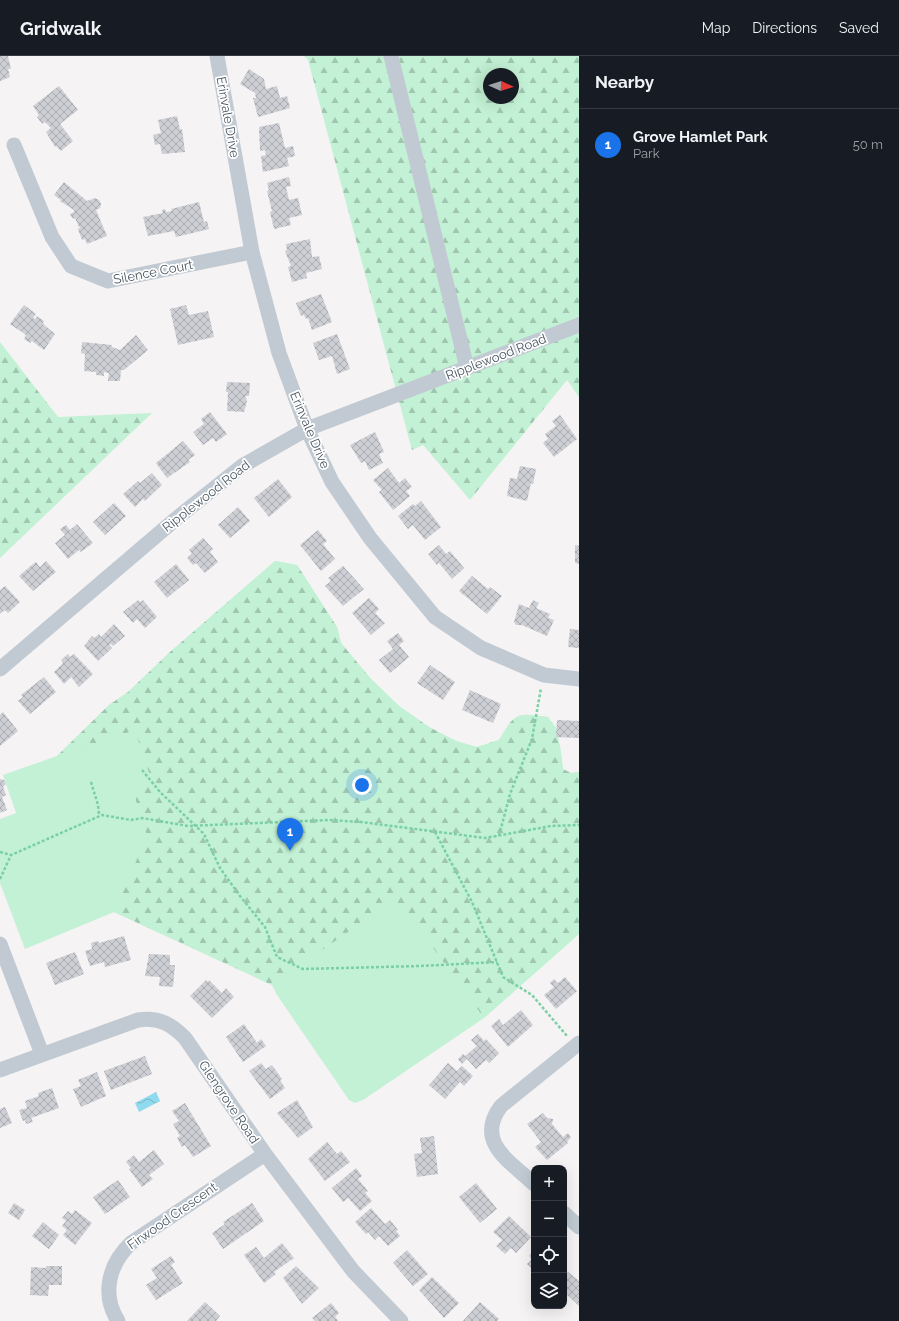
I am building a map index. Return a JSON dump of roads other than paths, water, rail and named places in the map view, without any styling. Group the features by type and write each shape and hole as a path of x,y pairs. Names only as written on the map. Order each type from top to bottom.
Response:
{"street":[{"name":"Erinvale Drive","path":"217,56 252,252 280,353 307,429 332,482 370,538 435,617 481,648 544,675 579,679"},
{"path":"391,56 467,368"},
{"name":"Silence Court","path":"14,146 52,237 71,266 108,281 252,252"},
{"name":"Ripplewood Road","path":"0,669 177,518 242,466 307,429 579,325"},
{"path":"0,944 42,1054"},
{"name":"Glengrove Road","path":"0,1070 126,1024 149,1018 159,1019 177,1030 186,1038 265,1154 353,1271 401,1321"},
{"path":"531,1181 497,1149 492,1137 492,1123 495,1114 501,1106 577,1044"},
{"name":"Firwood Crescent","path":"118,1321 114,1315 109,1298 114,1265 120,1254 131,1243 265,1154"},
{"path":"567,1216 579,1227"}],"water":[{"path":"156,1092 160,1101 139,1112 135,1103"}],"place":[{"name":"Grove Hamlet Park","path":"290,851"}]}
